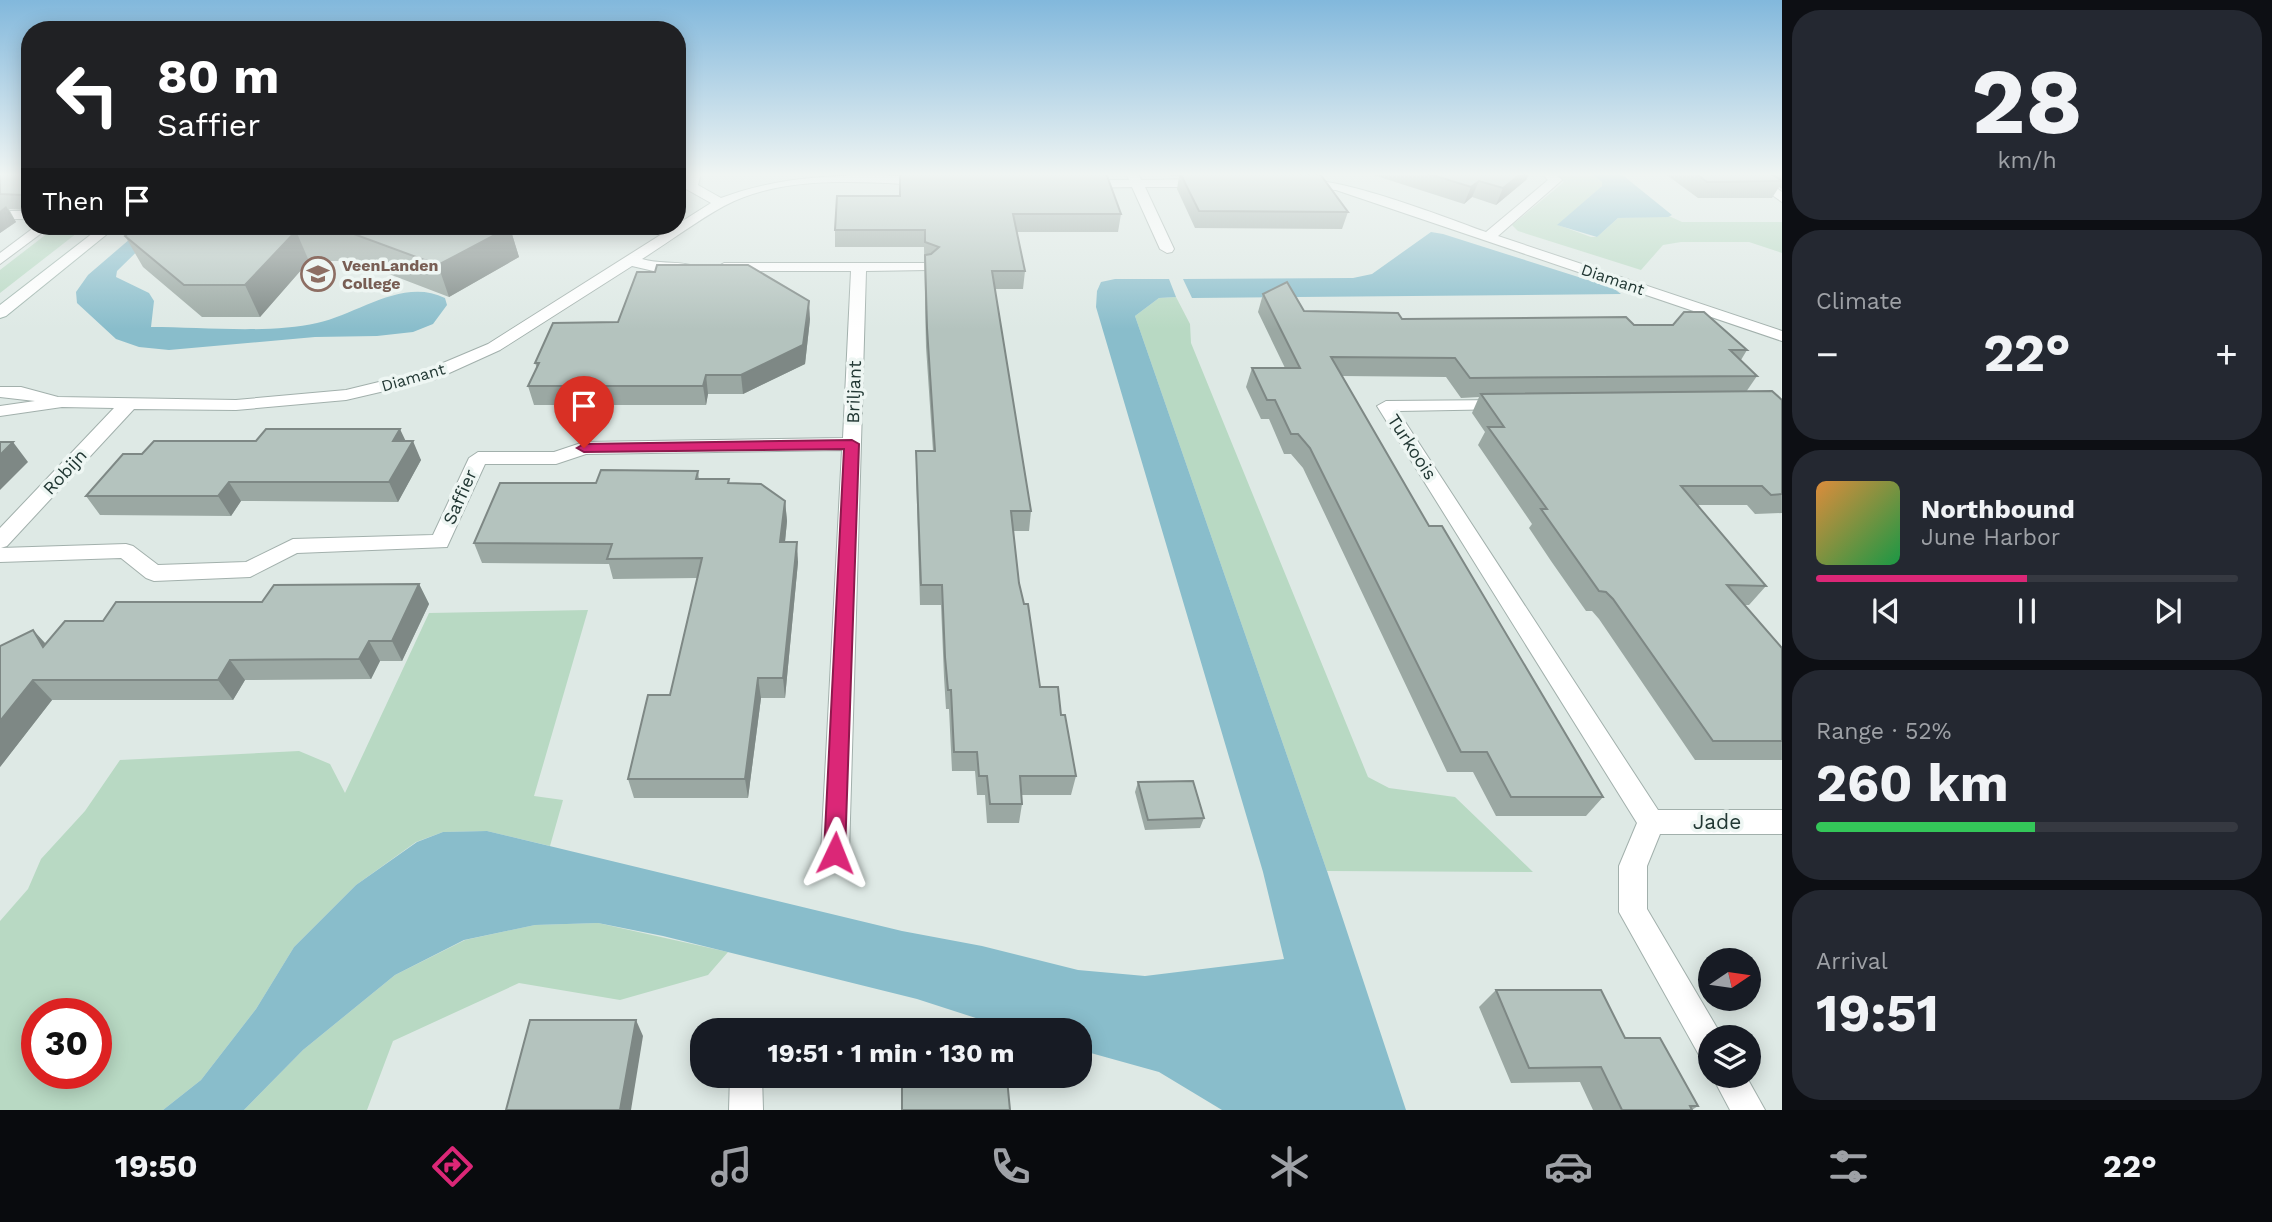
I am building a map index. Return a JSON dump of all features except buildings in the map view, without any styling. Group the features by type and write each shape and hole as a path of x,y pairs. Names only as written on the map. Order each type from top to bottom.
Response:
{"street":[{"path":"1156,225 1167,249"},
{"name":"Diamant","path":"1452,225 1782,337"},
{"path":"1488,237 1503,225"},
{"path":"0,260 32,235"},
{"path":"3,314 99,235"},
{"name":"Diamant","path":"0,411 62,402 236,404 346,395 430,375 494,346 669,235"},
{"path":"628,260 658,268 929,266"},
{"name":"Briljant","path":"835,853 859,266"},
{"name":"Diamant","path":"0,392 21,392 62,402"},
{"name":"Robijn","path":"0,541 129,403"},
{"name":"Turkoois","path":"1517,405 1386,406 1651,822"},
{"name":"Saffier","path":"0,555 126,551 154,573 250,569 293,546 440,542 478,458 556,458 584,448 852,444"},
{"name":"Jade","path":"1651,822 1782,821"},
{"path":"1651,822 1633,866 1633,912 1699,1025"},
{"path":"746,1088 746,1110"},
{"path":"1735,1088 1748,1110"}],"green space":[{"path":"1512,225 1558,225 1597,237 1610,225 1782,225 1782,253 1749,242 1681,242 1663,245 1641,270 1518,231"},
{"path":"45,235 74,235 0,293 0,270"},
{"path":"1176,297 1190,324 1191,343 1368,777 1389,788 1455,797 1533,872 1327,871 1135,316 1159,298"},
{"path":"588,610 534,796 563,800 550,846 487,831 443,832 416,842 356,885 294,947 256,1009 201,1080 163,1110 0,1110 0,921 28,889 41,859 85,811 120,760 299,751 330,764 345,793 429,613"},
{"path":"598,923 728,952 708,975 620,1000 519,983 393,1041 367,1110 244,1110 303,1050 395,975 465,940 535,925"}],"water":[{"path":"1557,225 1610,225 1597,237"},
{"path":"1431,232 1613,288 1621,294 1192,298 1183,279 1353,278 1372,274"},
{"path":"135,235 154,235 117,271 116,277 149,293 154,301 151,327 257,329 298,326 333,318 397,294 413,292 445,298 447,305 433,324 413,332 377,336 315,337 169,350 139,347 116,339 77,303 76,292 88,275"},
{"path":"1115,279 1169,279 1176,297 1159,298 1135,316 1327,871 1406,1110 1222,1110 1159,1072 1092,1053 1092,1018 976,1018 917,999 663,936 598,923 535,925 464,940 395,975 303,1050 244,1110 163,1110 201,1080 256,1009 294,947 356,885 417,842 443,832 487,831 902,931 982,946 1078,970 1145,976 1284,959 1263,872 1096,307 1097,291 1101,282"}],"place":[{"name":"VeenLanden College","path":"318,274"}],"route":[{"path":"584,448 852,444 835,853"}]}
